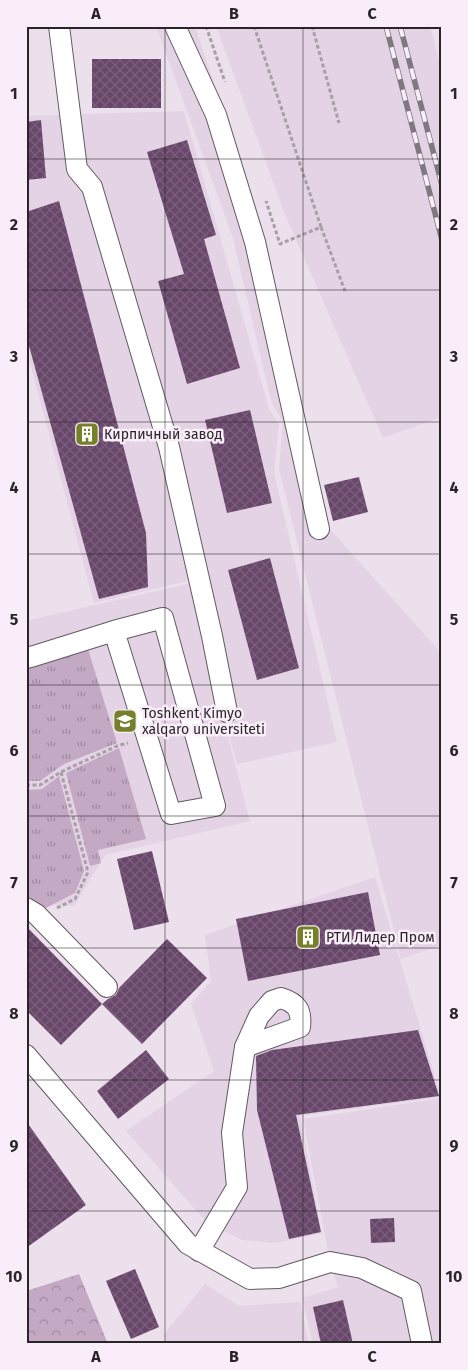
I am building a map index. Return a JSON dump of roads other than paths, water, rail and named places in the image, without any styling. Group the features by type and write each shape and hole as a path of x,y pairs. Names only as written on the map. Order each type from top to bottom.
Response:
{"street":[{"path":"59,26 78,169 92,187 169,447 228,712"},
{"path":"175,26 216,115 255,242 319,529"},
{"path":"26,658 114,631 163,618 215,806 171,814 114,631"},
{"path":"32,912 107,987"},
{"path":"199,1251 237,1188 232,1133 245,1047"},
{"path":"26,1055 188,1244 250,1279 280,1278 330,1262 362,1268 411,1291 422,1344"}],"railway":[{"path":"386,26 442,240"},
{"path":"400,26 442,185"}],"place":[{"name":"Кирпичный завод","path":"87,434"},
{"name":"Toshkent Kimyo xalqaro universiteti","path":"125,721"},
{"name":"РТИ Лидер Пром","path":"308,937"}]}
